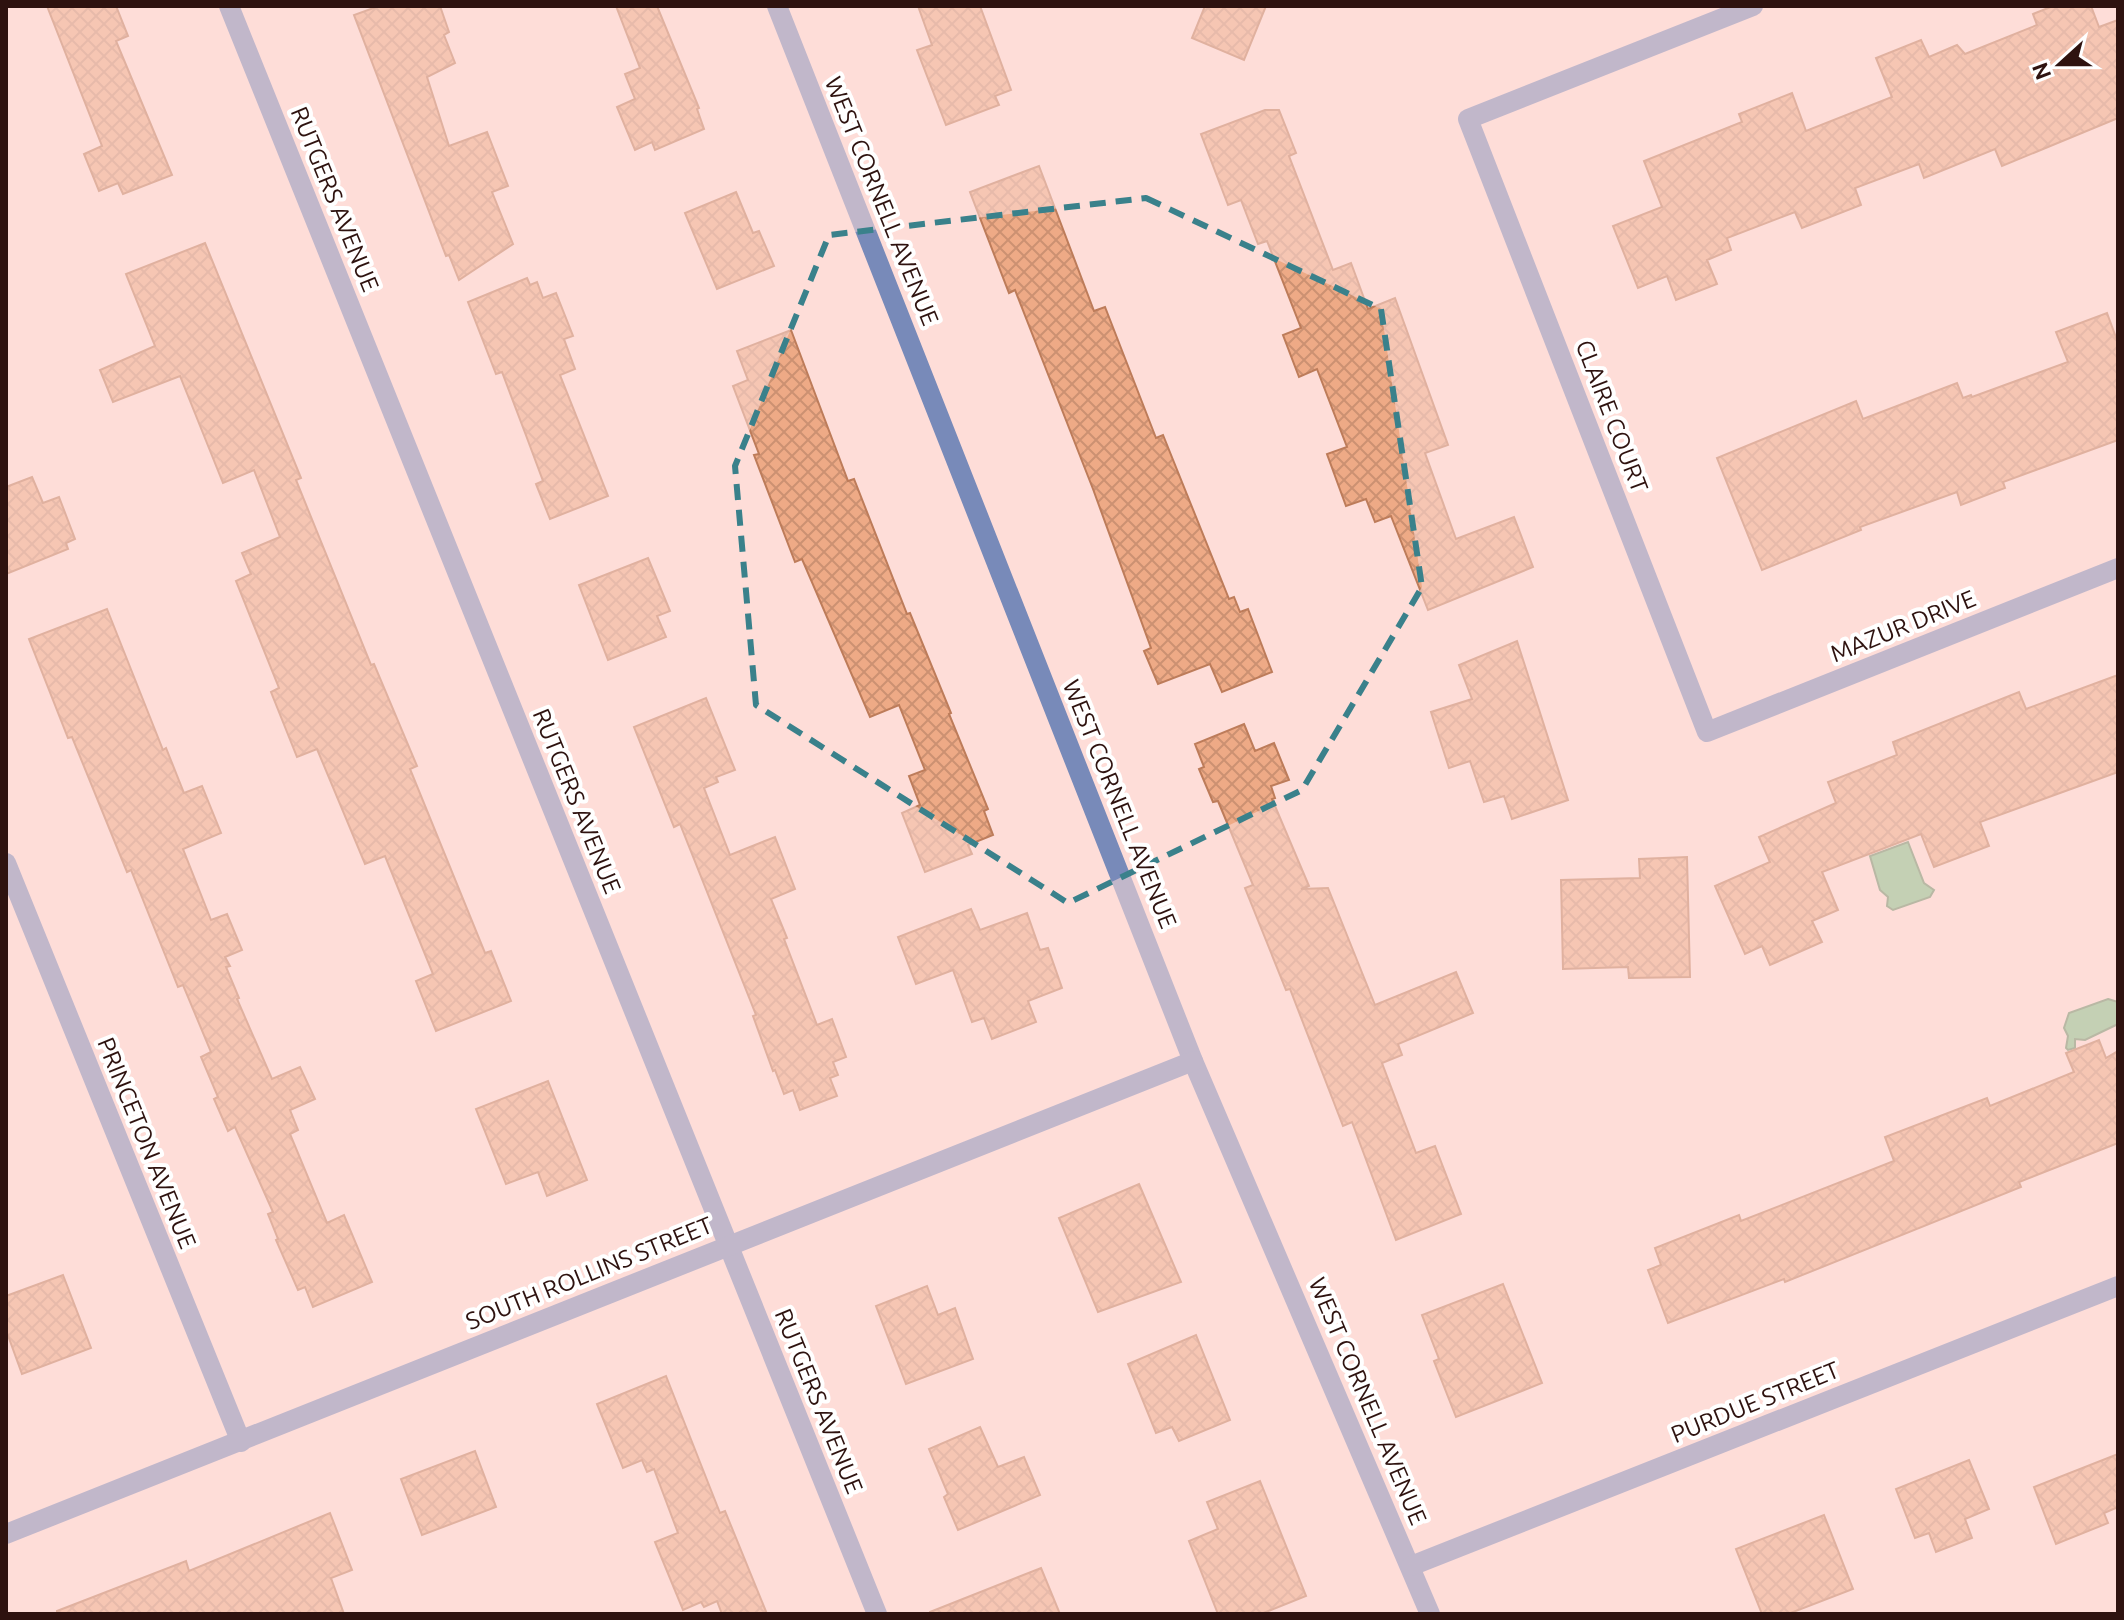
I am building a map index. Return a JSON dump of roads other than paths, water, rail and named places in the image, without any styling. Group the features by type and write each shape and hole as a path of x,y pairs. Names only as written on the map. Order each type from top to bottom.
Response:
{"street":[{"name":"RUTGERS AVENUE","path":"229,6 877,1614"},
{"name":"WEST CORNELL AVENUE","path":"777,6 1193,1061 1430,1614"},
{"name":"CLAIRE COURT","path":"1707,732 1468,119 1753,6"},
{"name":"MAZUR DRIVE","path":"1707,732 2118,568"},
{"name":"PRINCETON AVENUE","path":"6,863 241,1442"},
{"name":"SOUTH ROLLINS STREET","path":"6,1534 1193,1061"},
{"name":"PURDUE STREET","path":"1411,1566 2118,1286"}]}
